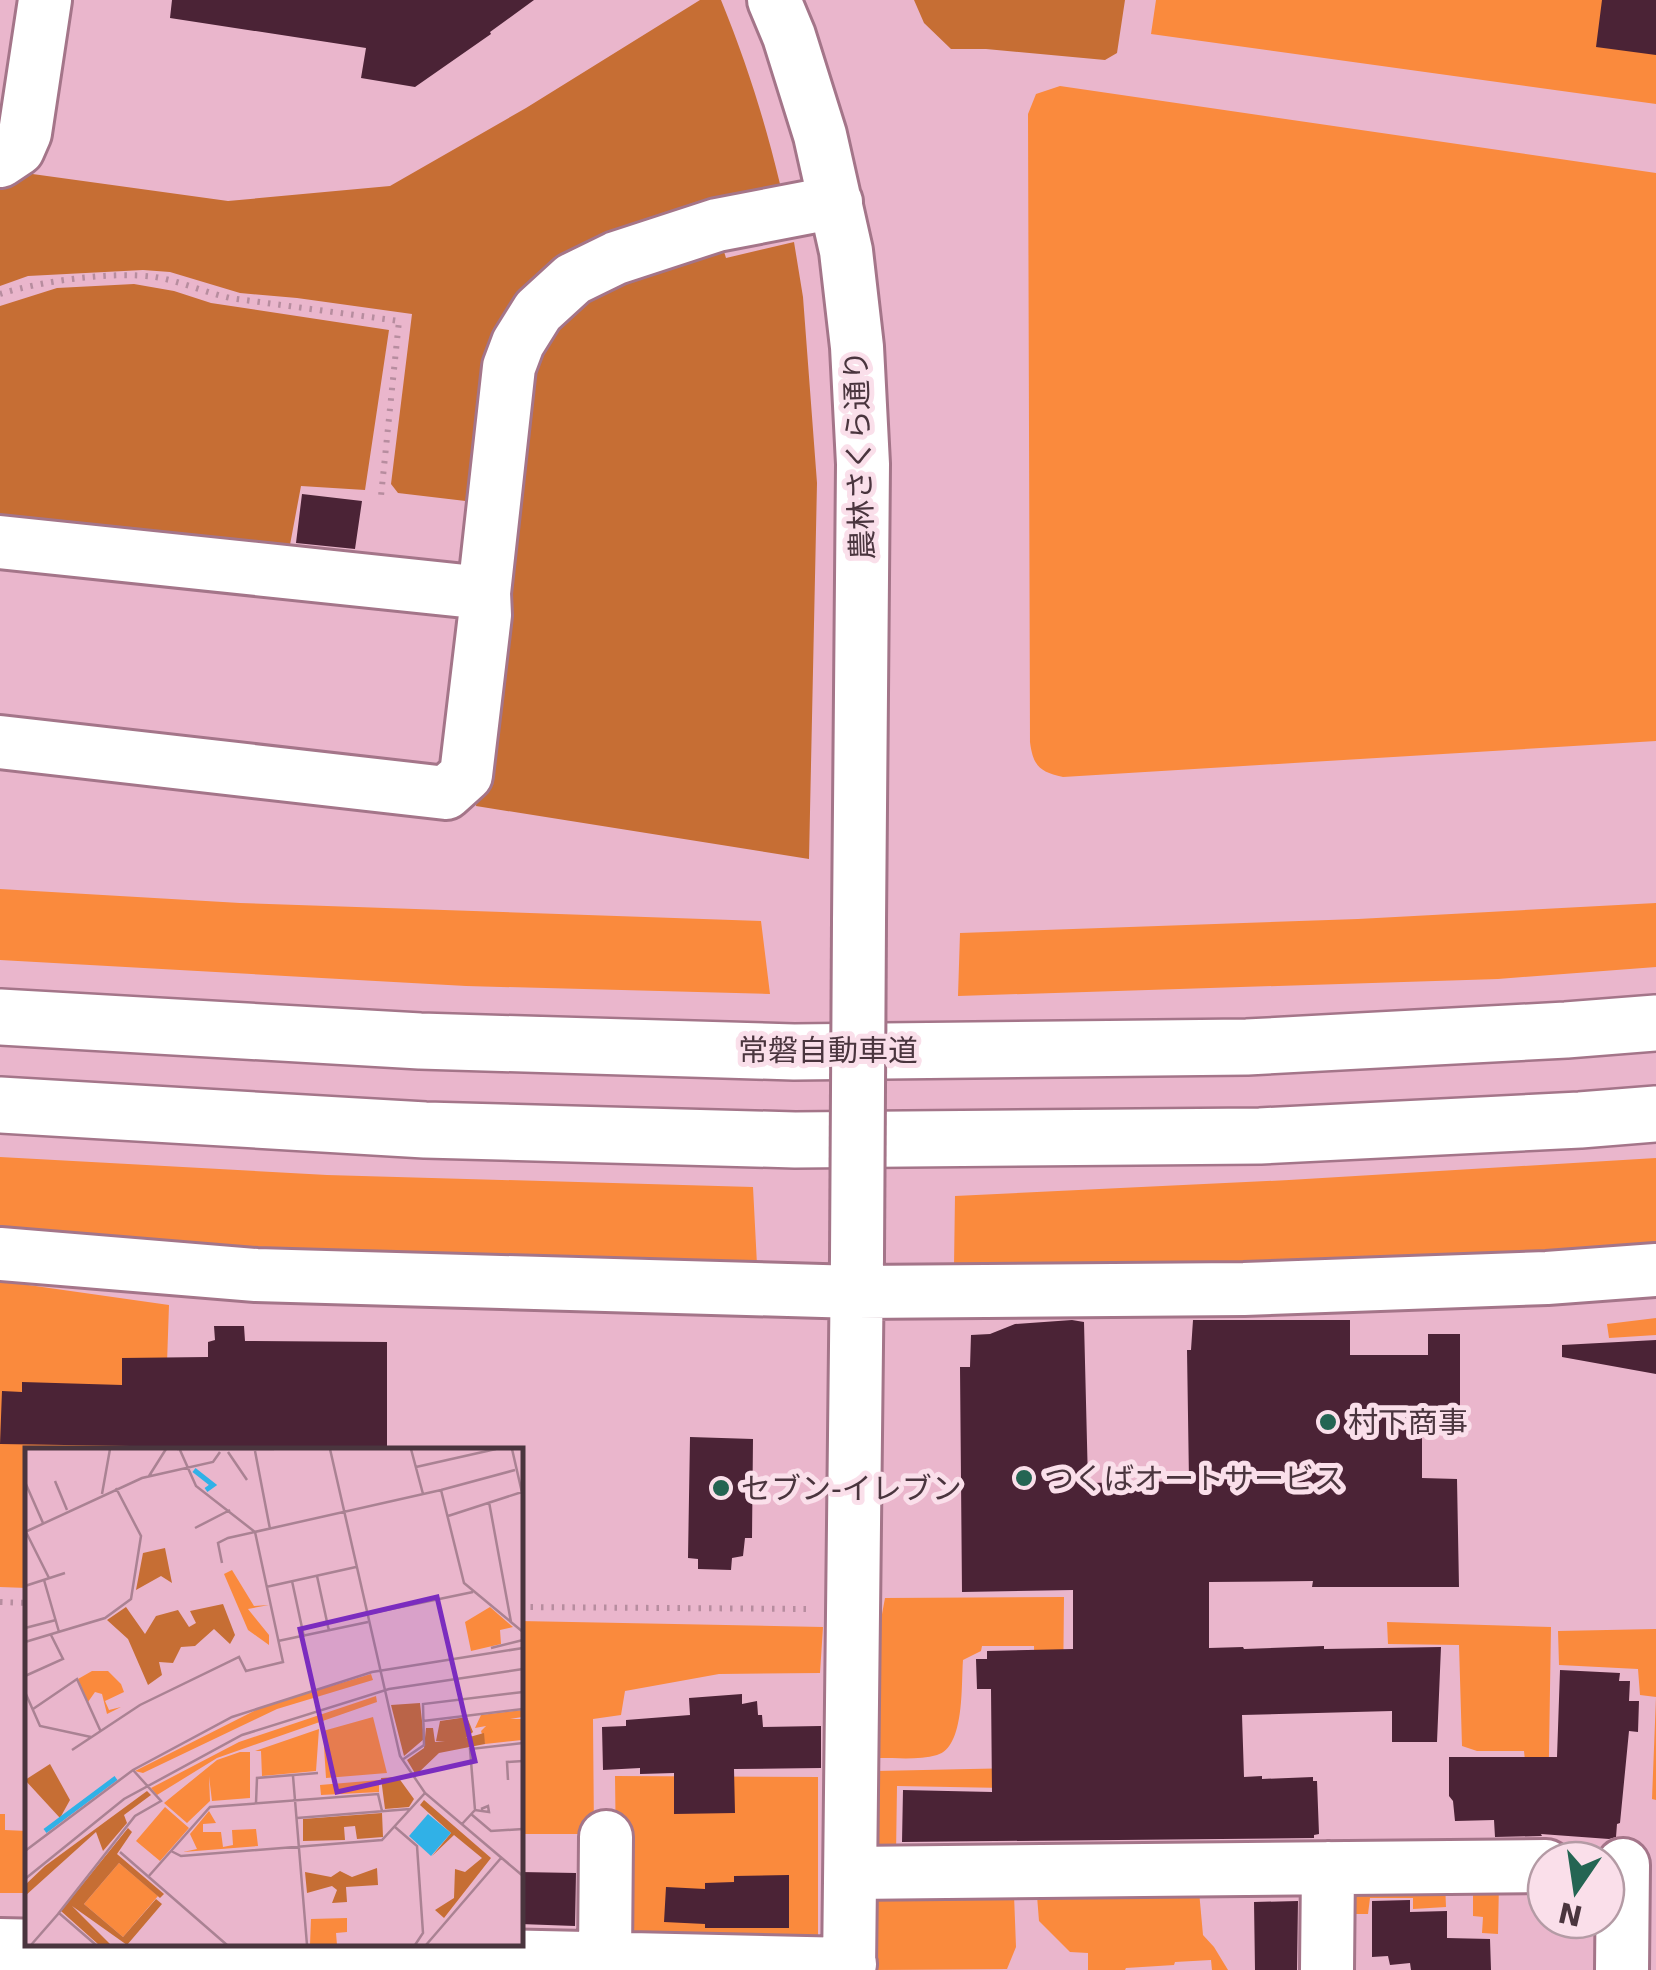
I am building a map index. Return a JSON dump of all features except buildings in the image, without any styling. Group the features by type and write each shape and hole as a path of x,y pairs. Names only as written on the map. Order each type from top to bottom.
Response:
{"highway":[{"name":"常磐自動車道","path":"0,1017 420,1041 794,1052 1247,1047 1656,1023"},
{"path":"0,1106 425,1130 795,1140 1260,1136 1656,1114"}],"street":[{"path":"0,160 18,150 26,133 45,0"},
{"name":"農林さくら通り","path":"774,0 820,135 846,251 857,346 863,464 850,1967"},
{"path":"0,742 446,793 466,776 509,368 518,343 538,312 573,279 616,258 718,225 836,202"},
{"path":"0,542 484,593"},
{"path":"0,1254 256,1276 857,1274 1244,1289 1656,1270"},
{"path":"605,1959 606,1837"},
{"path":"851,1873 1526,1866"},
{"path":"1622,1970 1628,1866"},
{"path":"1326,1970 1328,1868"},
{"path":"0,1946 850,1967"}],"path":[{"path":"0,294 53,283 149,276 230,298 400,322 381,496"},
{"path":"0,1602 25,1603"},
{"path":"522,1607 817,1610"}],"shaded area":[{"path":"700,0 721,0 754,91 780,184 715,197 716,211 548,274 474,502 398,493 391,484 412,314 240,293 170,272 143,270 28,276 0,286 0,179 18,172 228,201 390,186 526,108"},
{"path":"914,0 1125,0 1117,53 1105,60 951,49 924,23"},
{"path":"1156,0 1656,0 1656,104 1151,34"},
{"path":"1060,86 1656,173 1656,741 1063,777 1039,767 1030,742 1028,114 1036,94"},
{"path":"794,242 803,297 817,483 809,859 476,806 524,383 547,334 612,279 722,245 726,258"},
{"path":"134,284 211,303 389,330 365,490 301,486 289,550 0,519 0,306 57,288"},
{"path":"0,889 240,903 761,921 770,994 466,986 0,960"},
{"path":"1656,903 1656,967 1498,979 958,996 960,933 1358,919"},
{"path":"0,1157 327,1175 753,1187 757,1265 163,1252 0,1229"},
{"path":"1656,1158 1656,1252 1288,1268 954,1266 955,1196"},
{"path":"0,1281 169,1305 164,1448 25,1448 25,1588 0,1587"},
{"path":"1656,1318 1656,1335 1609,1338 1607,1324"},
{"path":"1064,1597 1063,1694 1035,1696 1034,1646 982,1646 981,1651 963,1660 960,1714 946,1750 923,1758 880,1758 880,1625 885,1598"},
{"path":"522,1621 823,1627 820,1673 719,1674 625,1691 621,1715 593,1719 594,1834 522,1834"},
{"path":"1387,1622 1551,1627 1548,1815 1528,1790 1524,1751 1477,1751 1462,1746 1459,1645 1388,1644"},
{"path":"1656,1629 1656,1697 1640,1695 1638,1669 1559,1665 1558,1631"},
{"path":"1656,1697 1656,1800 1652,1799"},
{"path":"1058,1767 1057,1789 897,1786 896,1855 876,1855 876,1771"},
{"path":"615,1776 818,1777 818,1938 617,1935"},
{"path":"0,1814 5,1814 5,1830 25,1831 25,1893 0,1893"},
{"path":"1473,1881 1499,1881 1498,1934 1482,1933 1483,1917 1473,1916"},
{"path":"1445,1882 1446,1907 1413,1909 1413,1898 1370,1898 1368,1914 1351,1914 1349,1885"},
{"path":"1199,1891 1203,1935 1228,1970 1212,1970 1211,1960 1088,1970 1088,1953 1070,1952 1039,1921 1037,1896"},
{"path":"1014,1895 1016,1947 1007,1969 873,1970 874,1897"}],"place":[{"name":"村下商事","path":"1328,1422"},
{"name":"つくばオートサービス","path":"1024,1478"},
{"name":"セブン-イレブン","path":"721,1488"}]}
